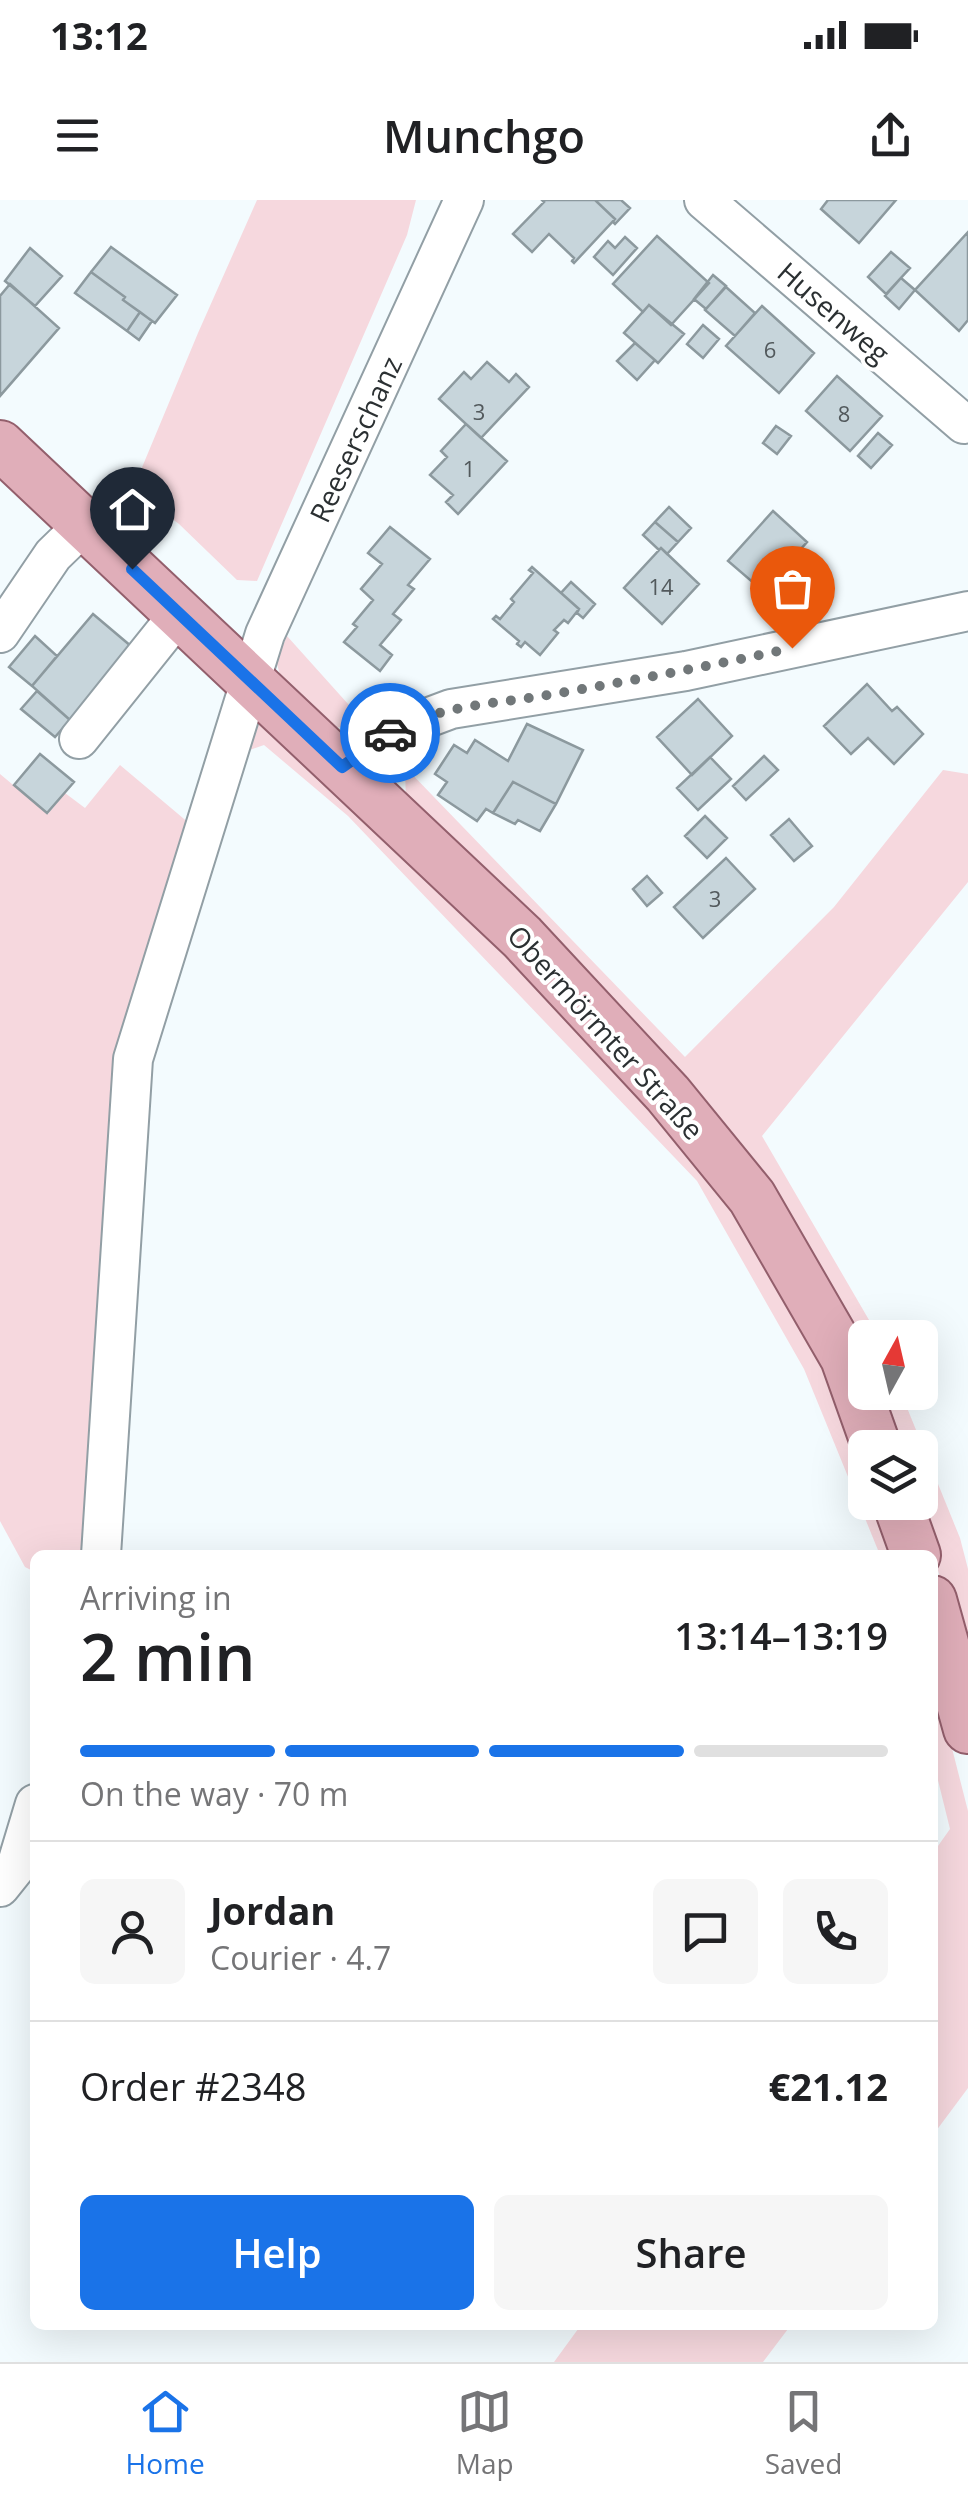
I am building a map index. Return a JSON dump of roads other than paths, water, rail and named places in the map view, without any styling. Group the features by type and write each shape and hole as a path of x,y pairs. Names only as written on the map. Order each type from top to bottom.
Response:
{"main road":[{"name":"Obermörmter Straße","path":"0,445 522,937 668,1094 752,1197 845,1358 871,1430"},
{"path":"903,1520 914,1550"},
{"path":"938,1621 968,1728"}],"street":[{"name":"Reeserschanz","path":"101,1550 133,1059 265,634 464,200"},
{"name":"Husenweg","path":"704,200 964,424"},
{"path":"0,633 53,554 84,524"},
{"path":"342,767 395,730 450,709 686,671 968,611"},
{"path":"79,739 180,614"},
{"path":"0,1887 16,1867 30,1821"}]}
